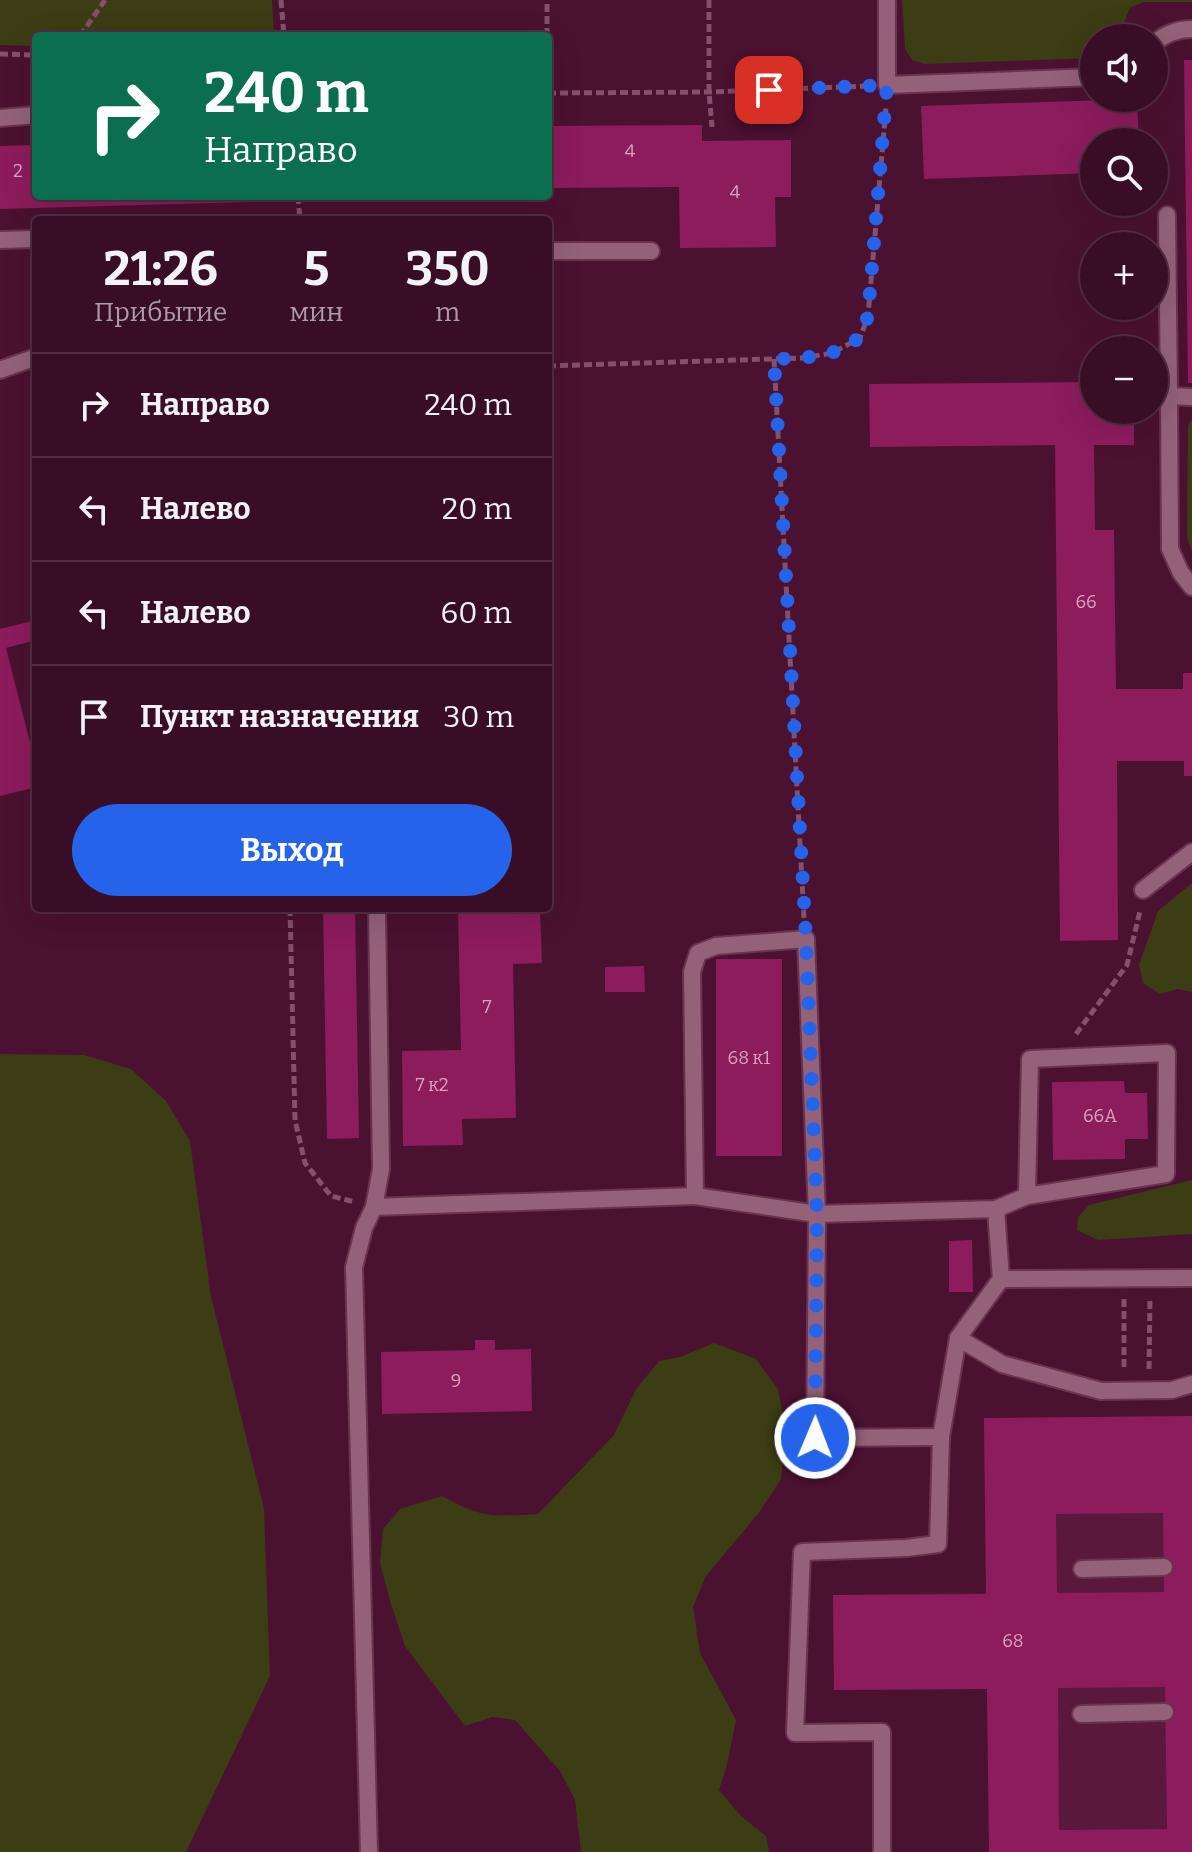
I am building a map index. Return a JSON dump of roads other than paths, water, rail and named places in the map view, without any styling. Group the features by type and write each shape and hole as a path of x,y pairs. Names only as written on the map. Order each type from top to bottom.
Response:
{"lane":[{"path":"887,0 887,85 1080,78"},
{"path":"1168,35 1181,29 1192,29"},
{"path":"0,118 32,115"},
{"path":"1167,216 1170,549 1181,573 1192,587"},
{"path":"0,240 32,239"},
{"path":"552,251 651,251"},
{"path":"0,370 32,358"},
{"path":"1169,396 1192,397"},
{"path":"1143,890 1192,852"},
{"path":"369,1852 354,1267 364,1228 374,1207 381,1169 377,912"},
{"path":"695,1196 692,972 698,953 716,946 806,939 817,1214 815,1438 941,1437"},
{"path":"374,1207 695,1196 817,1214 996,1209 1027,1196 1166,1174 1167,1053 1030,1059 1027,1196"},
{"path":"882,1852 882,1732 795,1733 802,1552 938,1544 941,1437 958,1338 1001,1279 996,1209"},
{"path":"1001,1279 1192,1278"},
{"path":"958,1338 1002,1364 1101,1391 1172,1390 1192,1384"},
{"path":"1082,1569 1164,1567"},
{"path":"1081,1714 1165,1712"}]}
